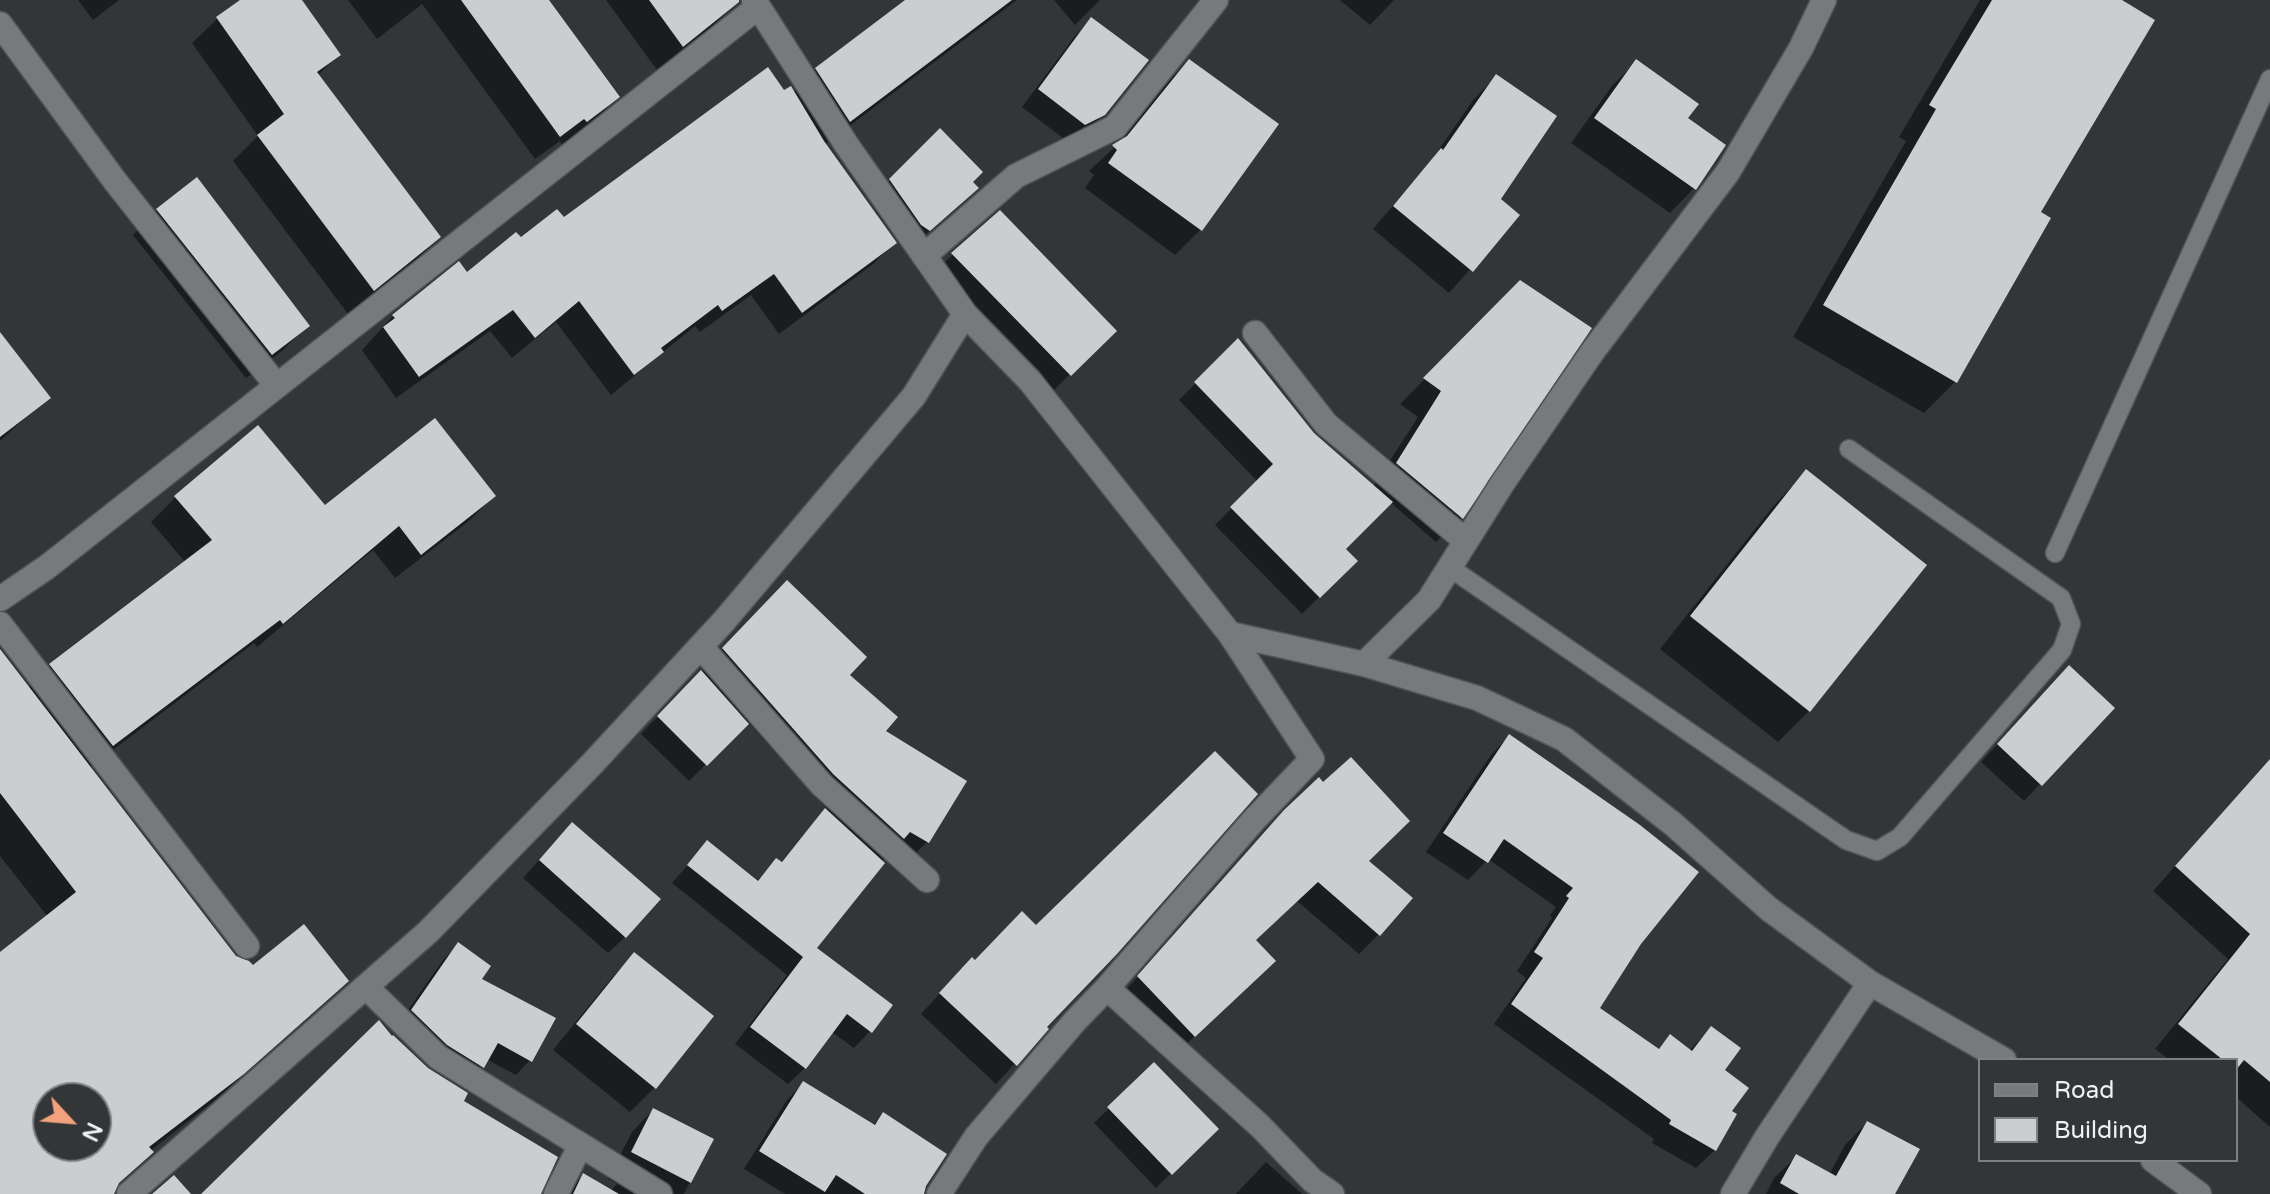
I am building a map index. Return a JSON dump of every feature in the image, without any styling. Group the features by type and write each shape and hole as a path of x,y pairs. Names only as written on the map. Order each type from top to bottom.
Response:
{"street":[{"path":"924,256 1016,176 1115,127 1216,0"},
{"path":"1364,664 1429,600 1593,351 1728,172 1801,48 1824,0"},
{"path":"0,599 47,567 277,386 756,4 846,144 965,314 1030,381 1230,634 1312,759 1075,1021 976,1137 939,1194"},
{"path":"0,24 115,181 277,386"},
{"path":"129,1194 428,932 592,764 701,647 914,396 965,314"},
{"path":"1255,333 1326,424 1466,541"},
{"path":"0,624 247,946"},
{"path":"1230,634 1364,664 1477,698 1564,739 1673,824 1769,909 1870,983 2001,1058"},
{"path":"701,647 822,785 927,880"},
{"path":"1733,1194 1767,1137 1870,983"},
{"path":"366,987 438,1057 660,1194"},
{"path":"1107,988 1260,1126 1312,1180 1332,1194"},
{"path":"556,1194 580,1146"},
{"path":"2156,1162 2199,1194"}],"lane":[{"path":"2055,553 2270,79"},
{"path":"1449,567 1846,840 1877,851 1900,837 2062,650 2071,624 2061,598 1849,449"}],"building":[{"path":"240,0 302,0 341,55 317,72 441,237 374,291 257,135 284,114 216,17"},
{"path":"461,0 549,0 620,97 587,122 584,119 560,137"},
{"path":"649,0 739,0 739,2 683,47"},
{"path":"905,0 1012,0 850,122 815,68"},
{"path":"1992,0 2122,0 2155,20 2041,212 2051,218 1957,383 1823,305 1936,109 1929,105"},
{"path":"1091,17 1149,60 1105,115 1085,125 1038,89"},
{"path":"1189,59 1279,124 1202,231 1108,163 1117,150 1112,145 1127,136"},
{"path":"1636,59 1699,104 1688,118 1726,145 1696,190 1594,118"},
{"path":"768,67 784,90 791,86 824,141 897,243 802,313 774,274 722,311 718,305 661,348 664,352 634,375 579,301 535,338 513,310 419,377 383,327 395,318 392,315 459,261 467,272 516,232 521,237 557,209 564,217"},
{"path":"1496,74 1557,116 1501,199 1520,215 1473,272 1393,206 1441,148 1443,150"},
{"path":"940,128 983,172 973,182 979,188 930,231 921,225 889,179"},
{"path":"197,177 310,326 272,355 156,209"},
{"path":"1000,210 1117,331 1071,376 951,253"},
{"path":"1520,280 1592,328 1463,519 1396,463 1441,391 1423,378"},
{"path":"0,332 51,398 0,437"},
{"path":"1238,338 1314,433 1393,502 1346,549 1358,561 1320,598 1230,507 1273,464 1194,382"},
{"path":"435,418 496,496 421,555 399,526 283,624 280,620 113,746 49,664 212,540 174,496 258,425 325,505"},
{"path":"1806,469 1927,565 1810,712 1690,616"},
{"path":"787,580 867,657 850,675 898,717 886,731 967,781 929,843 910,832 904,839 833,774 722,648"},
{"path":"0,649 236,956 253,965 304,924 349,981 244,1074 149,1147 154,1152 119,1183 114,1194 0,1194 0,952 76,892 0,793"},
{"path":"2069,665 2115,708 2042,786 1997,744"},
{"path":"701,670 749,724 707,766 657,716"},
{"path":"1509,734 1640,825 1699,872 1641,944 1600,1008 1659,1049 1670,1034 1692,1051 1711,1026 1741,1048 1725,1070 1749,1088 1732,1111 1737,1114 1716,1151 1669,1124 1671,1120 1511,1004 1543,958 1534,952 1573,888 1504,839 1488,863 1443,833"},
{"path":"1215,751 1258,794 1117,954 1047,1027 1049,1029 1017,1066 939,993 972,957 975,960 1022,911 1036,925"},
{"path":"1351,757 1410,821 1369,861 1413,898 1380,936 1318,882 1256,940 1276,961 1195,1037 1137,976 1284,810 1319,777 1323,782"},
{"path":"2270,759 2270,1082 2244,1060 2238,1068 2238,1058 2220,1058 2178,1024 2250,934 2175,866"},
{"path":"825,808 885,863 817,948 893,1005 872,1033 847,1014 806,1069 750,1027 803,957 687,865 707,840 758,881 776,858 782,862"},
{"path":"572,822 661,899 626,938 539,860"},
{"path":"458,942 491,966 482,979 556,1018 532,1062 498,1043 484,1068 447,1045 411,1010"},
{"path":"634,952 714,1016 656,1089 576,1024"},
{"path":"379,1020 428,1068 468,1093 464,1101 558,1157 541,1194 201,1194"},
{"path":"1154,1062 1219,1129 1172,1175 1107,1107"},
{"path":"803,1081 875,1125 883,1112 947,1154 924,1194 865,1194 836,1175 825,1192 759,1151"},
{"path":"653,1108 714,1139 691,1183 631,1152"},
{"path":"1867,1121 1920,1149 1895,1194 1799,1194 1780,1183 1796,1154 1836,1176"},
{"path":"583,1173 619,1194 573,1194"},
{"path":"174,1175 191,1194 152,1194"}]}
